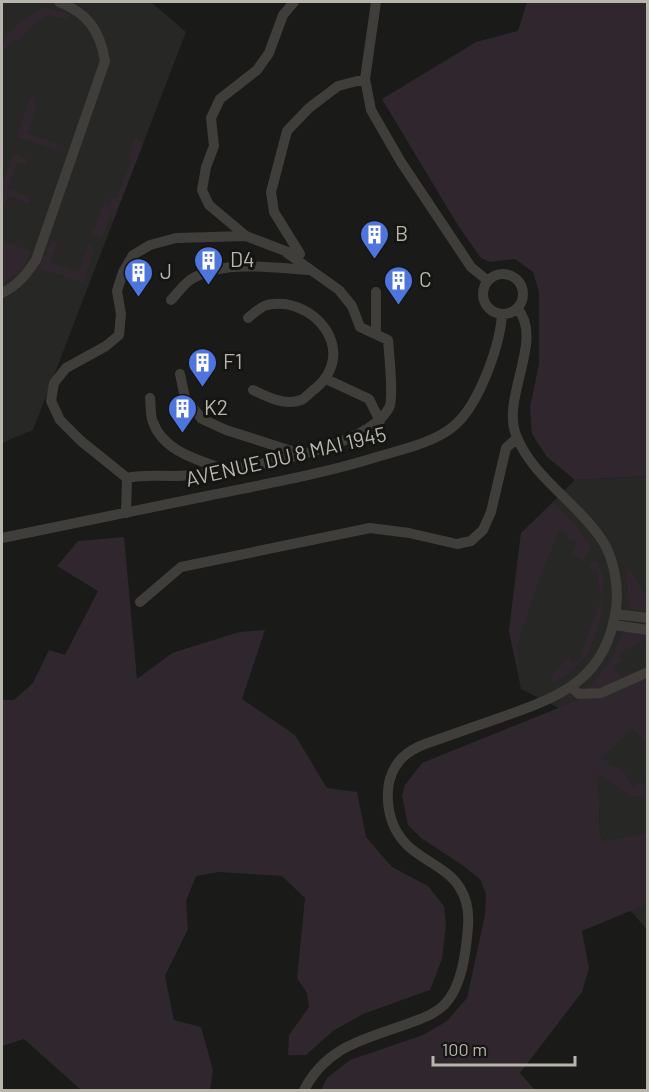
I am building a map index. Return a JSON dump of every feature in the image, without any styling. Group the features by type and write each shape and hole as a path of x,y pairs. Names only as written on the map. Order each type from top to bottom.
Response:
{"street":[{"path":"2,293 16,285 36,260 105,61 102,42 92,25 75,8 59,2"},
{"path":"127,478 142,474 188,476 304,454 351,438 380,421 390,406 388,340 360,327 352,306 339,290 288,253 246,236 209,205 202,190 206,166 214,146 211,118 220,99 257,70 269,52 283,15 294,2"},
{"path":"376,2 365,79 371,110 401,162 471,267 488,281"},
{"path":"288,253 300,254 274,212 271,192 287,131 309,108 338,86 365,79"},
{"path":"127,478 81,441 60,420 51,401 54,383 66,368 105,346 119,335 121,314 117,291 123,272 133,255 150,245 176,238 246,236"},
{"path":"171,300 189,281 205,272 239,266 309,270"},
{"path":"506,274 518,279 524,291 517,309 502,314 496,313 486,305 483,292 488,281 493,277 506,274"},
{"path":"376,292 376,333"},
{"path":"248,318 265,306 288,304 308,312 331,336 334,361 326,379 301,400 277,402 253,390"},
{"path":"303,1090 318,1068 335,1052 364,1038 425,1017 445,1004 452,994 460,970 468,927 466,901 461,889 453,878 408,846 393,825 388,795 389,783 401,759 411,750 425,744 542,703 571,687 582,679 602,653 615,619 616,583 613,566 603,542 591,525 534,465 513,429 511,413 526,342 524,316 517,309"},
{"name":"AVENUE DU 8 MAI 1945","path":"2,538 340,468 442,435 469,411 479,392 499,336 502,314"},
{"path":"180,374 186,398 202,419 226,430 304,454"},
{"path":"326,379 369,399 380,421"},
{"path":"150,398 152,422 165,440 184,454 224,469"},
{"path":"140,602 181,567 370,528 409,533 457,544 471,541 483,530 491,512 506,448 517,438"},
{"path":"126,513 127,478"},
{"path":"615,619 648,618"},
{"path":"615,619 648,630"},
{"path":"571,687 579,694 601,693 648,672"}],"shaded area":[{"path":"2,2 151,2 186,32 33,430 2,443"},
{"path":"527,2 647,2 647,476 575,480 547,457 532,434 530,407 539,364 539,292 533,272 515,259 490,262 481,258 459,227 382,99 476,42 518,31"},
{"path":"43,7 66,13 69,15 68,19 49,15 26,31 22,38 11,42 2,53 3,45 10,32"},
{"path":"32,96 35,98 34,106 37,107 28,133 57,143 56,148 64,153 17,137"},
{"path":"135,137 143,144 113,221 111,220 112,211 102,238 90,234 91,230 94,230 105,200 110,207 110,197 116,198 131,160 128,157"},
{"path":"13,153 28,159 26,165 18,162 7,189 31,198 29,204 8,196 2,209 2,177 5,178"},
{"path":"2,241 31,251 23,269 2,284"},
{"path":"51,241 58,243 50,262 78,272 90,242 94,250 83,283 39,268"},
{"path":"647,476 647,930 630,910 600,833 598,773 566,715 559,708 521,689 509,631 521,533 575,480"},
{"path":"553,503 578,528 591,546 584,560 572,555 577,542 566,538 567,534 559,531 517,646 519,662 517,667 509,631 521,533"},
{"path":"124,537 137,679 172,653 239,632 265,630 242,699 295,735 327,788 357,792 366,837 392,867 428,886 444,906 446,925 442,959 430,990 363,1014 333,1031 306,1055 288,1055 289,1035 309,1007 307,993 297,978 305,898 282,876 219,872 196,876 186,901 188,929 165,976 174,1020 201,1027 213,1070 210,1090 81,1090 24,1039 2,1046 2,700 14,700 33,683 49,650 65,655 98,591 57,566 78,541"},
{"path":"597,561 604,580 600,622 588,653 567,675 552,683 550,679 555,671 568,659 573,664 580,658 601,599 597,569 590,570 590,563"},
{"path":"626,564 647,598 647,612 631,609 629,606"},
{"path":"623,631 647,635 647,639 619,653 622,661 614,665 621,678 604,687 588,689 610,661"},
{"path":"647,677 647,745 633,729 600,758 606,761 608,759 608,763 623,770 633,786 639,782 644,785 647,781 646,795 631,797 598,774 600,833 603,841 647,833 647,904 582,931 589,968 582,992 520,1073 535,1090 321,1090 327,1078 350,1060 423,1035 447,1021 467,998 485,915 486,894 480,879 421,838 408,825 402,796 405,785 422,763 588,696"}],"place":[{"name":"B","path":"374,260"},
{"name":"D4","path":"209,286"},
{"name":"J","path":"139,298"},
{"name":"C","path":"398,306"},
{"name":"F1","path":"202,388"},
{"name":"K2","path":"183,434"}]}
